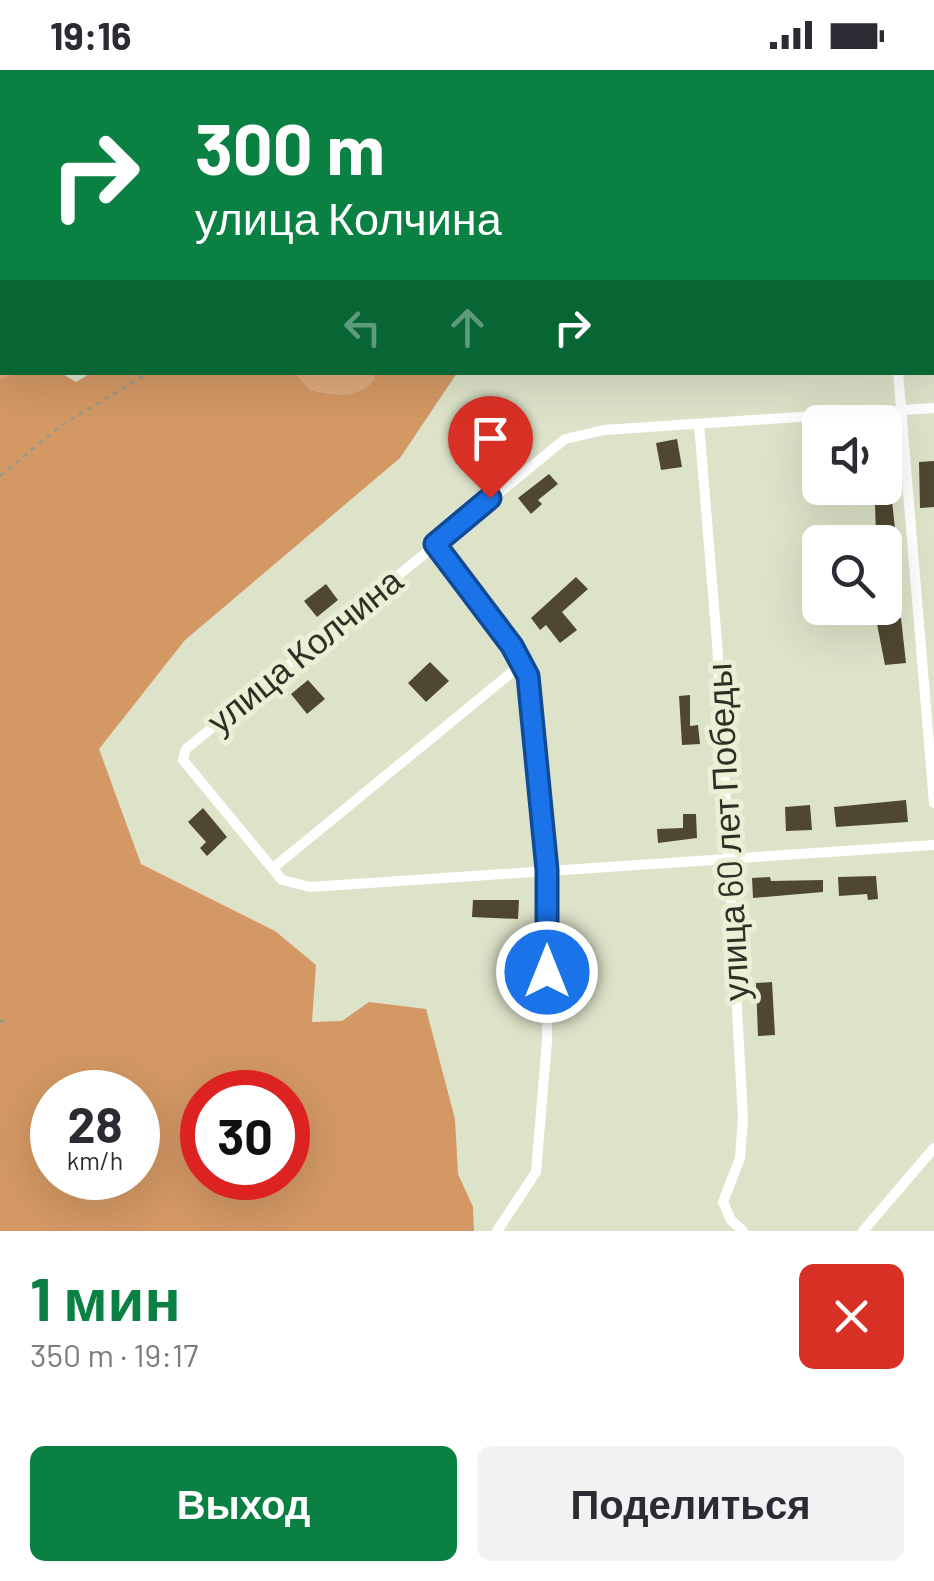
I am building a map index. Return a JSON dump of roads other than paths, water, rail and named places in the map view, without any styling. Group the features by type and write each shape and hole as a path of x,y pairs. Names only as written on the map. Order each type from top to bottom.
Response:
{"street":[{"path":"898,375 900,405"},
{"name":"улица Колчина","path":"902,411 934,408"},
{"name":"улица Колчина","path":"273,868 183,760 186,749 564,439 604,430 802,417"},
{"name":"улица 60 лет Победы","path":"699,424 730,861 743,1142 723,1202 731,1220 743,1231"},
{"path":"902,434 934,803"},
{"path":"435,544 522,664 532,700 547,870 547,1041 536,1172 497,1231"},
{"path":"522,664 273,868 282,880 310,888 934,846"},
{"path":"863,1231 934,1148"}]}
